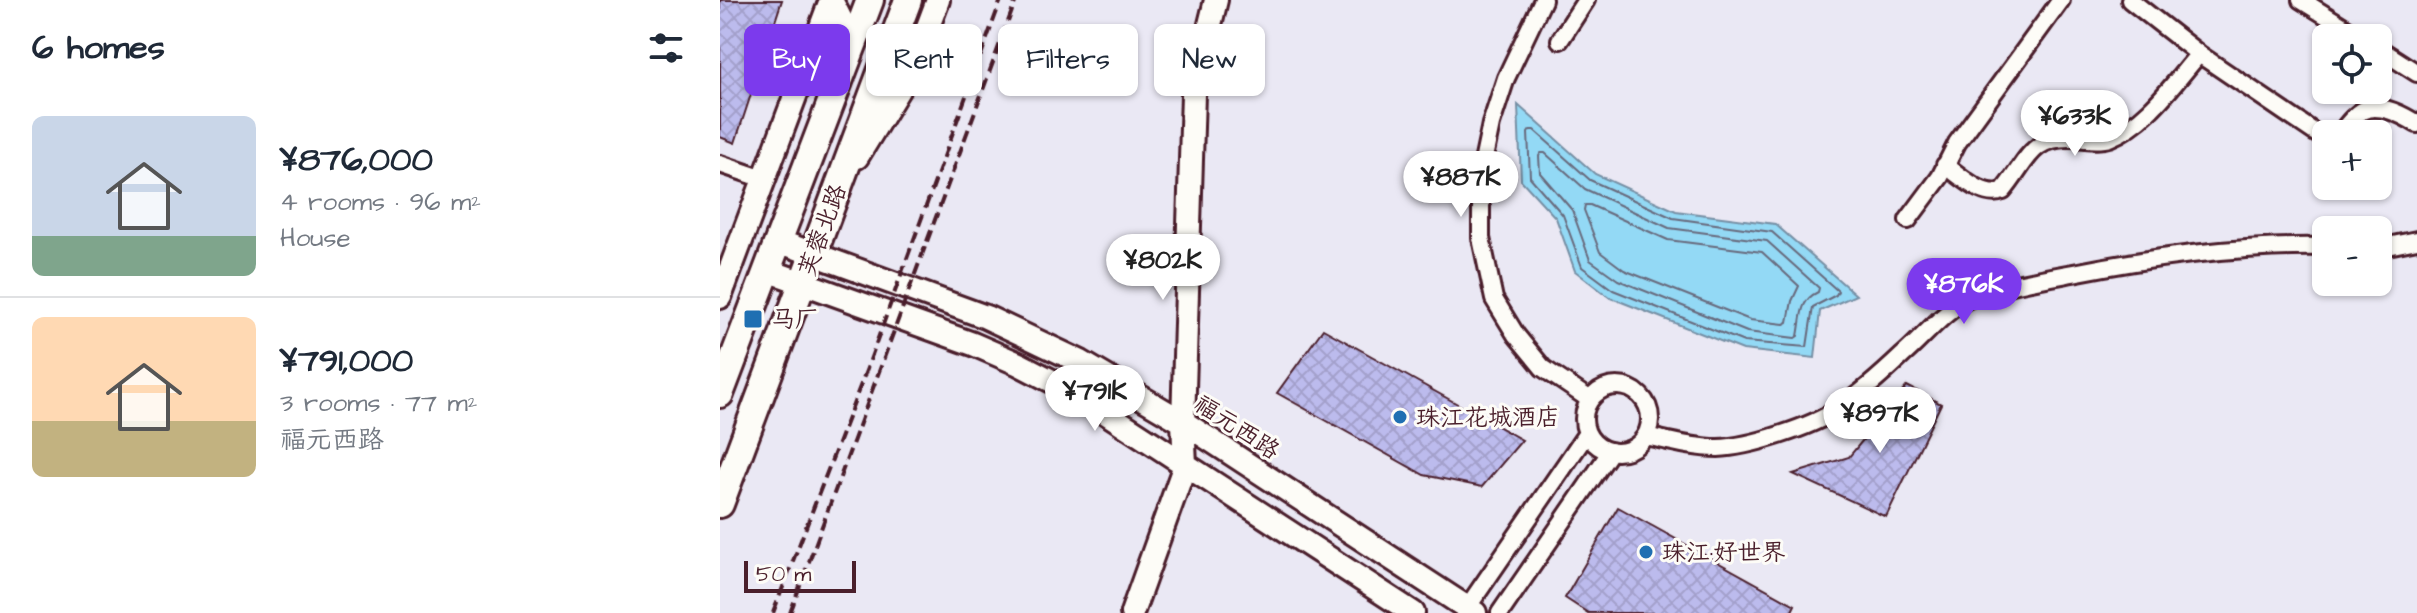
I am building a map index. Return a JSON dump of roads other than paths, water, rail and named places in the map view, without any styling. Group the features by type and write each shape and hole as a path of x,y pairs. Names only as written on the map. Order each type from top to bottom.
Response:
{"main road":[{"path":"831,0 842,24"},
{"path":"720,297 831,0"},
{"name":"芙蓉北路","path":"850,53 870,0"},
{"name":"芙蓉北路","path":"720,504 908,0"},
{"path":"838,188 914,64 938,0"},
{"path":"1132,613 1185,465 1183,422 1193,94 1216,0"},
{"name":"芙蓉北路","path":"720,394 834,96"},
{"name":"福元西路","path":"778,241 962,308 1081,362 1183,422 1471,610"},
{"path":"767,270 950,336 1019,364 1077,394 1413,613"}],"street":[{"path":"1543,0 1506,78 1491,124 1481,172 1481,238 1494,299 1516,335 1543,368 1589,399"},
{"path":"1560,40 1586,0"},
{"path":"1908,220 1940,177 1957,143 2061,0"},
{"path":"2130,0 2199,54 2312,131"},
{"path":"2301,0 2340,24"},
{"path":"1945,165 1980,189 1995,194 2003,191 2041,143 2059,137 2102,140 2132,123 2158,102 2199,54"},
{"path":"2392,57 2417,73"},
{"path":"2352,120 2367,109 2392,112 2417,124"},
{"path":"720,164 764,179"},
{"path":"2392,245 2417,240"},
{"path":"1646,436 1717,448 1776,437 1836,411 1954,307 1973,297 2113,265 2170,257 2312,248"},
{"path":"1610,386 1635,390 1650,411 1646,436 1637,446 1625,451 1602,448 1587,433 1584,422 1589,399 1610,386"},
{"path":"1471,610 1587,433"},
{"path":"1500,613 1611,451"}],"water":[{"path":"1518,105 1595,174 1676,211 1775,224 1856,295 1820,311 1815,358 1743,350 1609,297 1575,271 1556,218 1521,180"}],"railway":[{"path":"773,613 869,363 1001,0"},
{"path":"790,613 1016,0"}],"place":[{"name":"马厂","path":"753,319"},
{"name":"珠江花城酒店","path":"1400,417"},
{"name":"珠江·好世界","path":"1646,552"}]}
